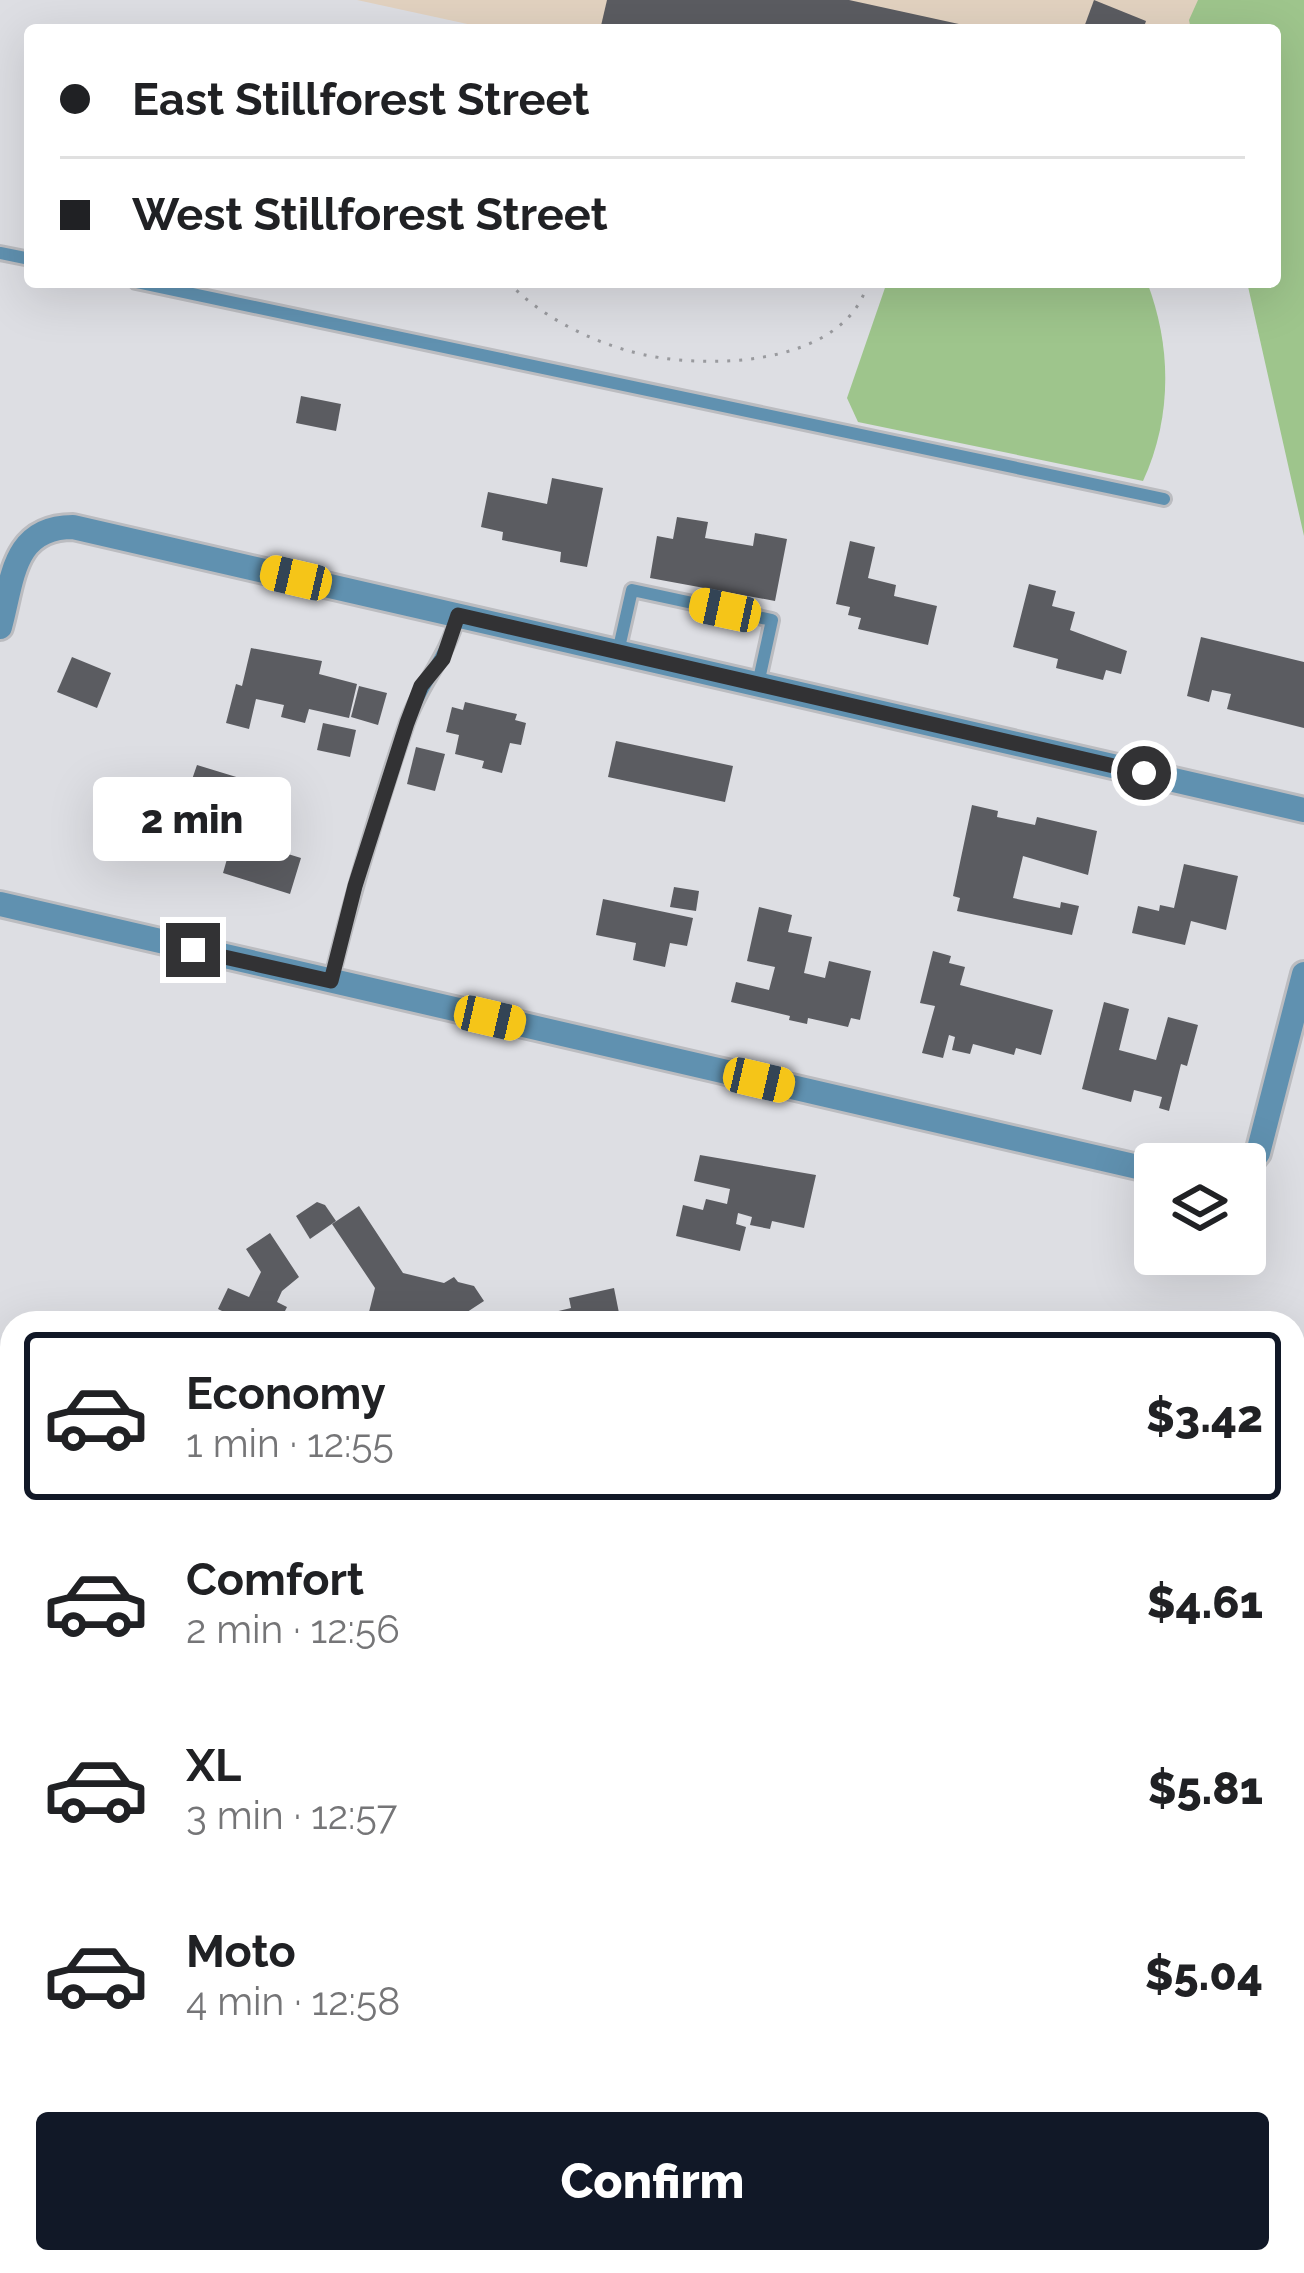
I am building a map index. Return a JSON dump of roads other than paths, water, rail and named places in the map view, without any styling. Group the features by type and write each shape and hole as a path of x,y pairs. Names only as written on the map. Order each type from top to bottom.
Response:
{"street":[{"path":"0,627 20,551 53,526 73,526 1304,810"},
{"path":"0,904 1134,1166"},
{"path":"1261,1143 1304,974"}],"lane":[{"path":"164,288 1164,499"},
{"path":"618,652 632,590 772,620 758,684"},
{"path":"331,981 355,886 407,723 421,686 443,659 458,615"}]}
